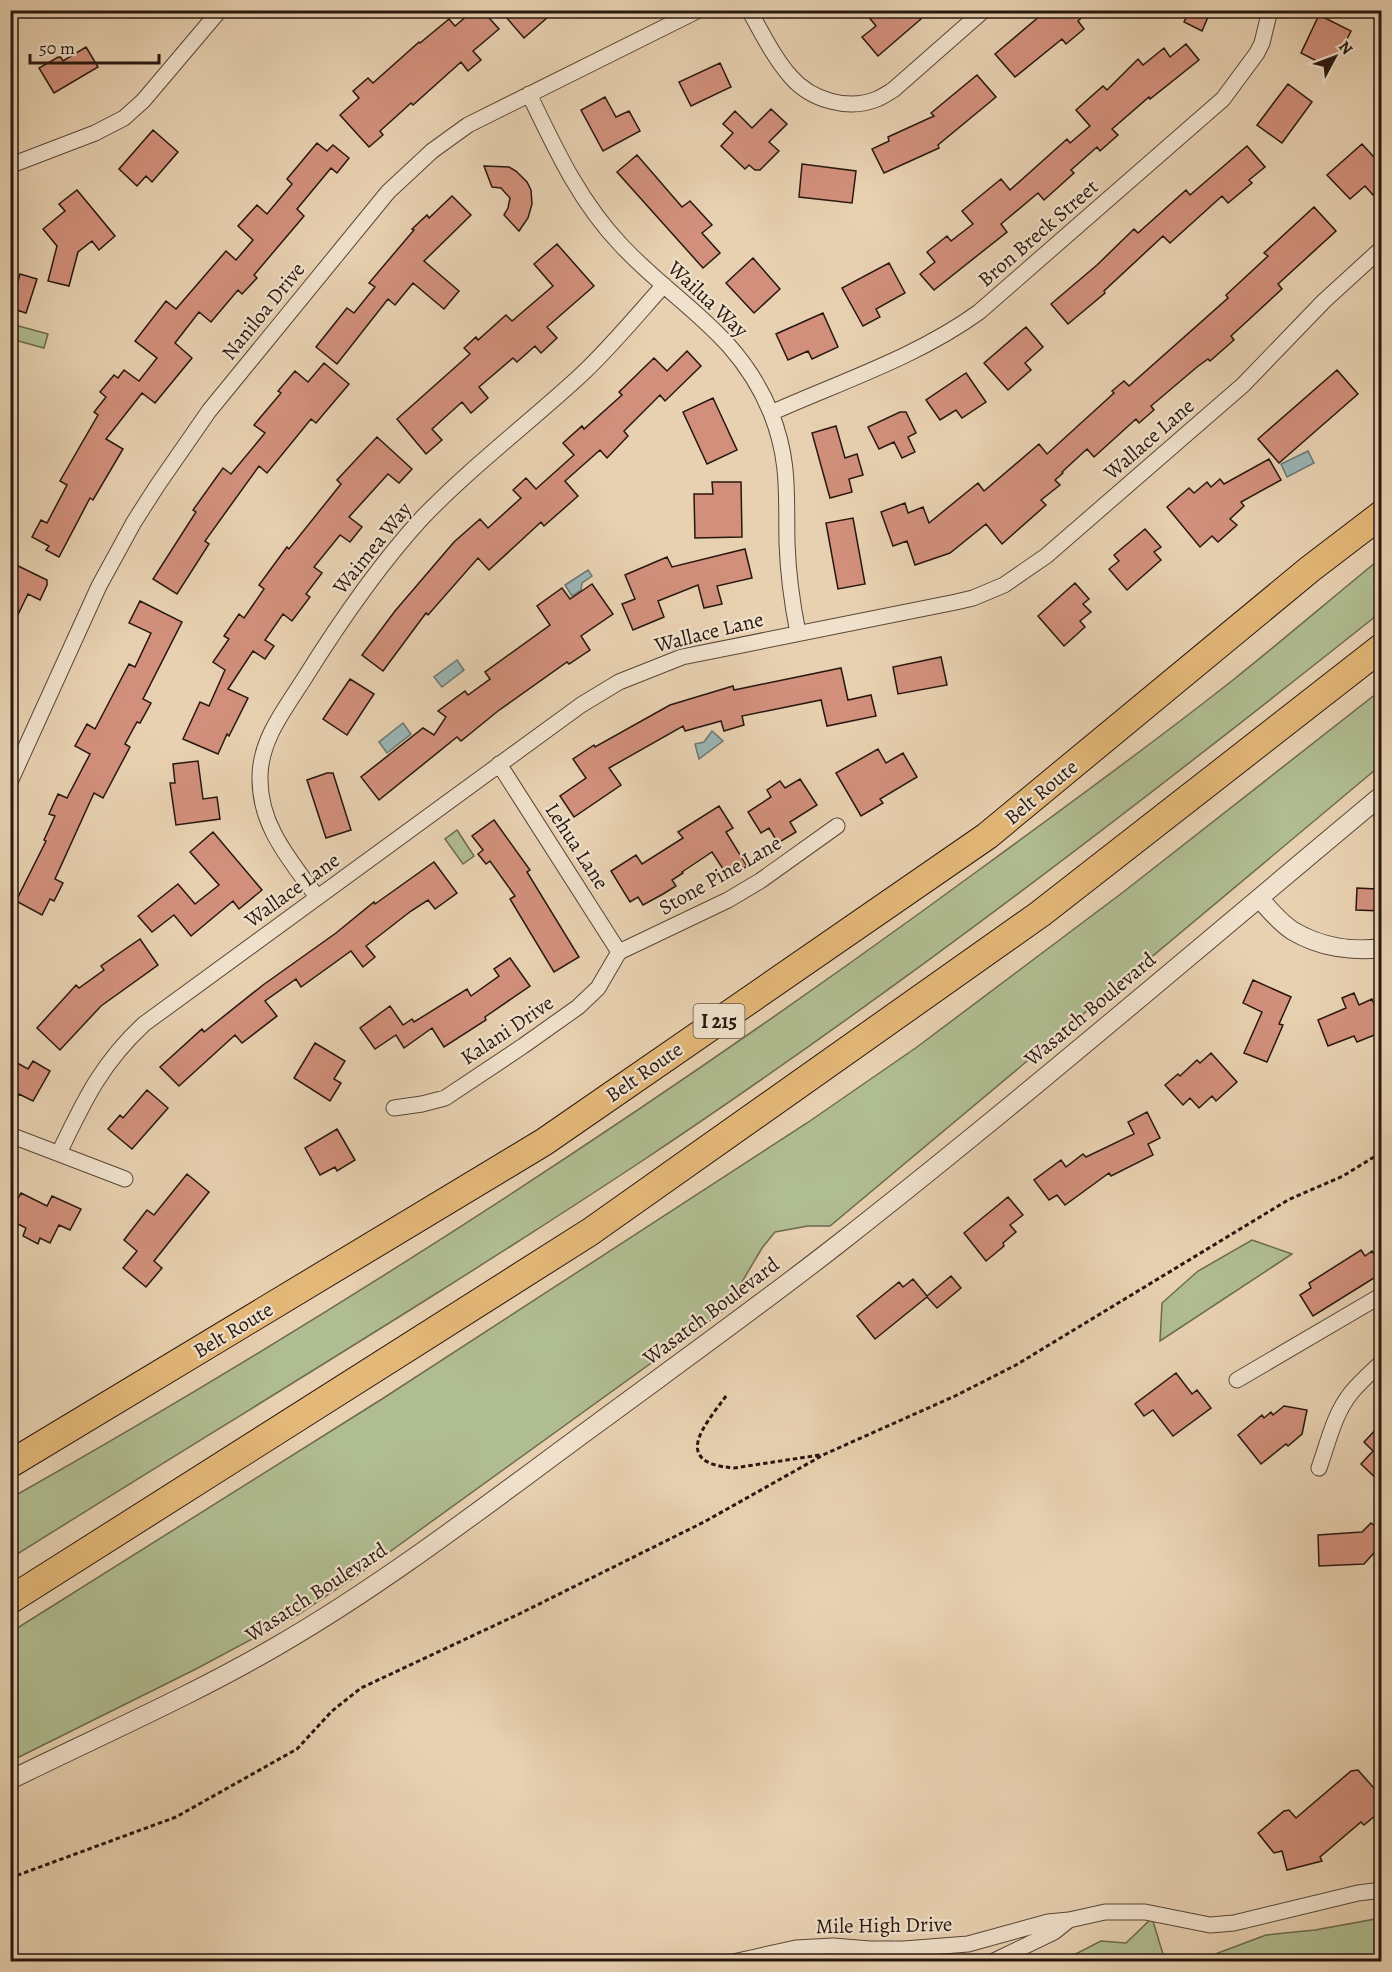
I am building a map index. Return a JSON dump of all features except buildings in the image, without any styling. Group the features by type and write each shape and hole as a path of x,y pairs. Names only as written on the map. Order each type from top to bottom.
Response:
{"highway":[{"name":"Belt Route","path":"10,1464 544,1142 987,836 1310,569 1382,514"},
{"path":"10,1600 591,1232 1040,914 1382,647"}],"street":[{"path":"10,160 14,164 95,133 124,118 143,101 220,10"},
{"name":"Naniloa Drive","path":"10,782 83,619 117,553 157,486 209,411 388,192 432,151 468,125 699,10"},
{"path":"749,10 792,79 807,91 823,99 857,104 876,99 893,90 984,10"},
{"name":"Bron Breck Street","path":"771,412 923,346 954,330 979,312 1223,99 1257,53 1262,43 1270,10"},
{"name":"Wailua Way","path":"529,94 559,157 590,207 620,244 731,346 750,372 771,412 781,443 787,476 790,587 798,633"},
{"name":"Wallace Lane","path":"59,1154 95,1081 131,1037 159,1012 581,705 640,672 703,651 964,600 988,592 1018,576 1046,556 1243,386 1337,288 1382,248"},
{"name":"Waimea Way","path":"317,897 277,842 268,824 261,799 260,775 264,753 274,727 346,613 374,575 421,520 450,491 582,375 664,285"},
{"name":"Lehua Lane","path":"499,765 619,952"},
{"name":"Wasatch Boulevard","path":"10,1780 167,1704 276,1647 368,1588 445,1534 773,1295 838,1244 966,1142 1382,795"},
{"name":"Stone Pine Lane","path":"619,952 728,900 769,875 837,826"},
{"path":"1259,898 1282,922 1305,937 1347,949 1382,948"},
{"name":"Kalani Drive","path":"394,1108 445,1098 523,1046 578,1007 610,969 619,952"},
{"path":"10,1135 125,1179"},
{"path":"1237,1380 1382,1295"},
{"path":"1319,1468 1335,1422 1346,1400 1382,1362"},
{"name":"Mile High Drive","path":"733,1962 796,1948 833,1946 904,1949 968,1944 1048,1922 1105,1912 1145,1912 1210,1925 1234,1923 1358,1893 1382,1890"},
{"name":"Mile High Drive","path":"992,1962 1047,1936 1069,1920"}],"path":[{"path":"10,1878 176,1817 297,1749 332,1711 361,1688 519,1614 704,1522 825,1454 955,1396 1016,1365 1287,1200 1343,1176 1382,1152"},
{"path":"726,1396 701,1431 696,1443 697,1450 709,1462 720,1467 734,1468 825,1454"}],"green space":[{"path":"15,325 48,334 44,348 11,339"},
{"path":"1381,558 1381,612 1109,825 925,963 737,1096 564,1212 11,1558 11,1498 129,1430 361,1290 476,1217 702,1066 814,989 1119,767 1233,680"},
{"path":"1381,690 1381,765 830,1226 808,1226 775,1232 762,1248 726,1309 352,1579 299,1614 196,1669 11,1761 11,1632 382,1399 807,1123 917,1047 1122,893"},
{"path":"457,830 474,856 463,864 445,839"},
{"path":"1252,1240 1292,1254 1160,1341 1162,1303 1198,1271"},
{"path":"1152,1918 1163,1954 1170,1961 1060,1962 1101,1941 1126,1943"},
{"path":"1381,1918 1381,1961 1203,1961 1266,1935 1315,1930"},
{"path":"835,1952 835,1961 724,1961"}],"water":[{"path":"1308,451 1314,463 1287,477 1281,464"},
{"path":"588,570 592,576 582,583 581,590 572,596 565,585"},
{"path":"457,660 464,670 442,687 434,677"},
{"path":"403,723 411,734 387,753 379,742"},
{"path":"712,731 723,741 699,759 695,744 704,742"}]}
